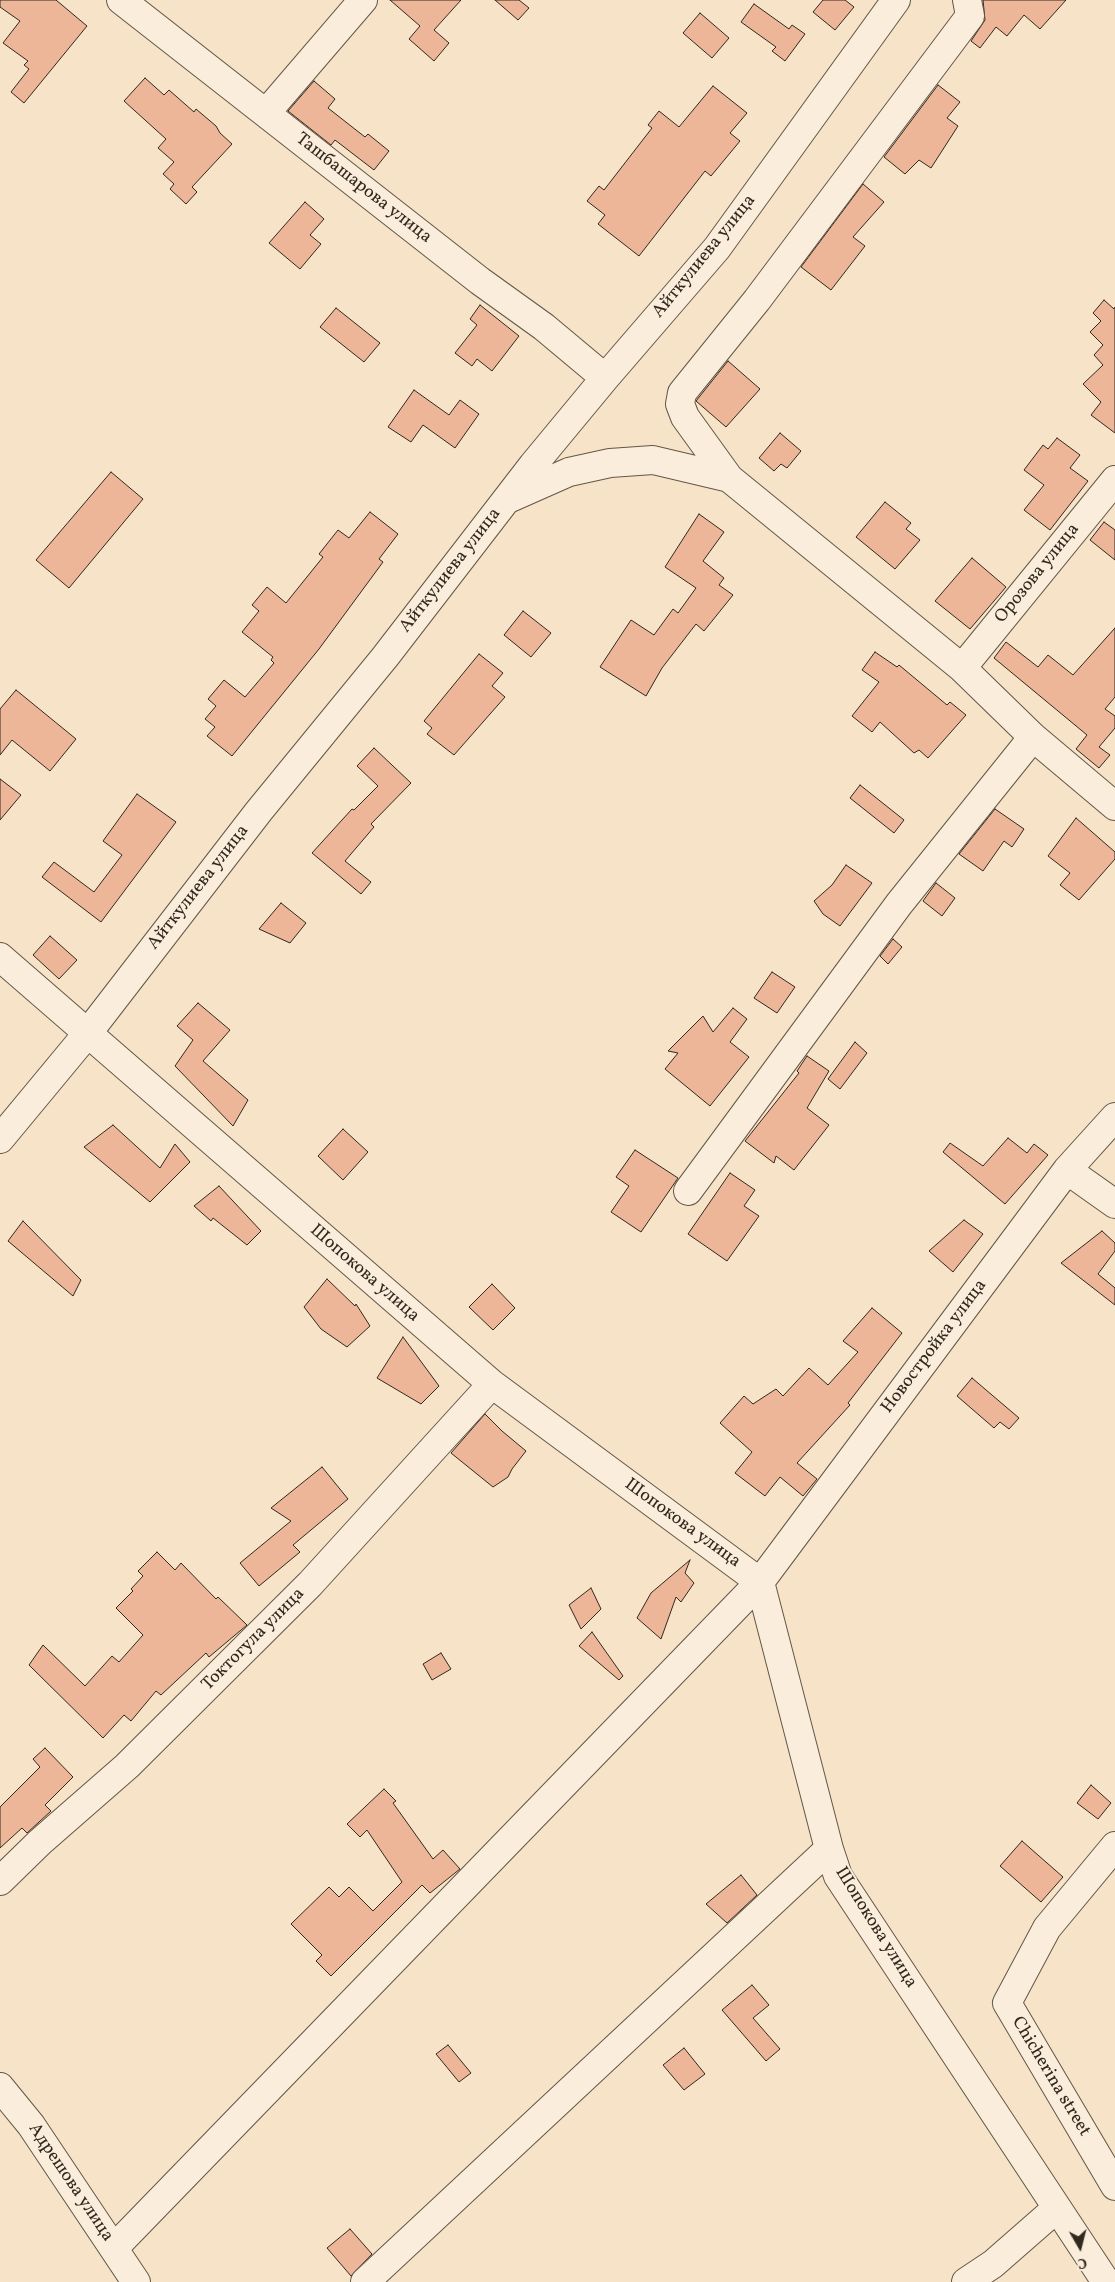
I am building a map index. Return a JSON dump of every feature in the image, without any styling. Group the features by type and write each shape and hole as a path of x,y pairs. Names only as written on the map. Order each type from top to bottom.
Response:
{"street":[{"name":"Ташбашарова улица","path":"121,0 480,281 544,327 604,378"},
{"path":"266,113 363,0"},
{"name":"Айткулиева улица","path":"0,1138 87,1034 253,818 385,657 506,500 604,378 716,248 896,0"},
{"path":"967,0 970,16 756,300 682,394 680,404 685,417 729,478 962,668 1033,737 1115,806"},
{"path":"506,500 569,472 610,463 653,460 729,478"},
{"name":"Орозова улица","path":"962,668 1115,480"},
{"path":"688,1191 899,904 1033,737"},
{"name":"Шопокова улица","path":"0,957 492,1384 760,1582 829,1849 838,1876 1106,2282"},
{"name":"Новостройка улица","path":"114,2248 760,1582 1067,1170 1115,1116"},
{"path":"1067,1170 1115,1204"},
{"name":"Токтогула улица","path":"0,1881 40,1842 127,1766 310,1584 492,1384"},
{"name":"Chicherina street","path":"1115,1846 1047,1928 1007,2003 1115,2186"},
{"path":"365,2282 829,1849"},
{"name":"Адрешова улица","path":"0,2087 31,2124 136,2282"},
{"path":"966,2282 993,2264 1057,2208"}],"building":[{"path":"0,0 56,0 87,26 24,103 11,92 29,69 24,65 28,61 3,43 20,21 0,7"},
{"path":"390,0 461,0 434,30 449,43 434,61 409,39 420,26"},
{"path":"495,0 519,0 529,8 518,20"},
{"path":"823,0 845,0 854,7 835,30 813,12"},
{"path":"983,0 1066,0 1040,29 1024,15 1007,36 996,27 980,48 971,41 985,20"},
{"path":"754,4 789,29 792,25 805,34 785,61 772,51 776,47 741,22"},
{"path":"700,13 729,38 712,58 683,33"},
{"path":"145,78 164,95 169,90 194,112 196,109 216,126 220,133 232,144 192,187 197,192 186,204 170,189 174,184 163,174 174,162 158,148 166,139 124,101"},
{"path":"314,81 335,99 328,108 365,137 368,134 389,151 374,170 335,140 331,145 288,111"},
{"path":"938,85 960,102 947,118 958,126 931,168 919,160 905,174 884,157"},
{"path":"713,86 747,113 730,133 740,141 711,176 705,171 639,256 598,224 605,215 587,201 599,186 604,190 652,128 648,125 659,111 679,127"},
{"path":"863,184 884,202 853,237 865,246 831,290 801,267"},
{"path":"305,202 324,219 310,235 321,244 300,269 269,243"},
{"path":"1104,300 1114,309 1115,307 1115,433 1091,415 1101,402 1083,384 1103,365 1094,355 1103,345 1090,332 1101,321 1093,313"},
{"path":"480,305 519,336 492,371 477,359 472,366 455,353 477,325 470,319"},
{"path":"336,308 380,343 364,362 320,327"},
{"path":"728,361 760,389 726,427 696,401"},
{"path":"414,390 449,415 460,400 479,414 455,448 423,425 411,442 388,427"},
{"path":"780,433 801,451 787,468 781,464 774,471 759,458"},
{"path":"1057,438 1080,455 1070,468 1088,481 1050,530 1024,510 1044,485 1024,470 1043,445 1048,449"},
{"path":"111,472 143,499 69,588 36,560"},
{"path":"885,502 911,523 906,529 920,540 895,569 856,537"},
{"path":"370,512 398,534 379,559 383,562 319,649 232,756 207,736 215,727 205,719 216,706 208,699 224,680 245,697 274,663 271,660 273,657 242,632 259,611 252,605 267,587 286,603 323,557 319,554 338,530 349,538"},
{"path":"699,514 724,532 703,561 724,578 719,585 733,595 704,631 696,624 662,668 646,696 600,667 631,620 654,635 673,609 678,613 696,588 665,567"},
{"path":"1104,522 1115,530 1115,560 1090,540"},
{"path":"972,558 1006,587 970,629 935,601"},
{"path":"523,611 551,633 531,657 504,635"},
{"path":"1115,628 1115,697 1105,709 1115,716 1115,728 1099,747 1110,755 1099,768 1076,749 1087,735 994,658 1006,642 1038,667 1048,655 1073,675"},
{"path":"875,652 897,667 899,665 947,705 950,702 966,715 928,758 919,750 914,753 880,722 872,732 852,716 879,682 862,670"},
{"path":"479,654 503,673 492,686 505,697 454,755 427,734 432,728 424,721"},
{"path":"16,690 76,739 50,771 12,740 0,755 0,709"},
{"path":"374,748 411,783 371,824 374,827 345,861 371,882 361,894 312,853 352,809 354,810 378,786 357,766"},
{"path":"0,779 21,795 0,820"},
{"path":"860,785 904,820 894,833 850,798"},
{"path":"137,794 176,822 101,922 42,877 54,862 94,892 122,855 103,841"},
{"path":"995,809 1024,829 1012,847 1004,841 983,871 959,854"},
{"path":"1076,818 1115,852 1115,859 1079,900 1060,885 1070,873 1048,856"},
{"path":"846,865 872,883 840,926 823,914 814,901 832,885"},
{"path":"936,883 955,898 942,916 923,901"},
{"path":"281,903 306,923 290,943 259,929"},
{"path":"50,936 77,960 59,979 33,955"},
{"path":"893,939 902,947 888,964 880,956"},
{"path":"772,972 795,987 777,1013 754,998"},
{"path":"198,1003 230,1030 203,1061 248,1100 233,1126 175,1066 193,1040 177,1026"},
{"path":"733,1008 747,1019 730,1042 749,1057 710,1106 665,1069 678,1053 668,1051 703,1016 713,1032"},
{"path":"855,1042 867,1053 840,1089 828,1079"},
{"path":"807,1056 829,1071 807,1108 829,1125 794,1170 776,1156 774,1163 745,1141 799,1073 797,1071"},
{"path":"113,1125 160,1168 175,1144 190,1162 150,1202 84,1147"},
{"path":"343,1129 368,1152 343,1180 318,1156"},
{"path":"1008,1138 1027,1153 1034,1144 1048,1155 1005,1204 943,1152 950,1143 983,1166"},
{"path":"635,1150 678,1178 641,1232 611,1212 629,1186 616,1177"},
{"path":"730,1173 755,1190 744,1206 759,1216 727,1261 688,1234"},
{"path":"219,1186 261,1231 247,1245 213,1218 211,1221 194,1206"},
{"path":"964,1220 983,1234 953,1272 929,1251"},
{"path":"23,1221 81,1280 73,1296 8,1241"},
{"path":"1102,1231 1115,1243 1115,1251 1098,1274 1115,1288 1115,1305 1061,1263"},
{"path":"327,1279 355,1306 356,1304 370,1326 347,1347 321,1329 304,1307"},
{"path":"492,1284 515,1308 493,1330 469,1307"},
{"path":"872,1308 902,1333 848,1403 850,1405 797,1463 817,1479 803,1496 780,1477 765,1496 735,1473 752,1452 720,1423 744,1396 753,1404 776,1389 783,1396 809,1368 828,1385 858,1352 843,1341"},
{"path":"403,1337 439,1386 421,1404 377,1378"},
{"path":"972,1378 1019,1418 1009,1429 1000,1422 994,1428 957,1396"},
{"path":"485,1414 526,1451 508,1477 493,1487 451,1453"},
{"path":"322,1467 348,1499 293,1545 300,1552 259,1586 240,1563 291,1521 271,1508"},
{"path":"157,1552 175,1570 181,1563 216,1599 218,1597 247,1625 209,1657 206,1653 161,1695 156,1691 131,1721 124,1715 103,1738 29,1665 43,1645 85,1686 112,1656 119,1662 143,1635 116,1608 133,1591 131,1589 143,1576 138,1571"},
{"path":"690,1560 685,1573 694,1583 681,1602 676,1597 661,1639 637,1618 651,1593"},
{"path":"591,1588 601,1609 581,1629 569,1605"},
{"path":"592,1632 623,1676 619,1680 579,1646"},
{"path":"441,1653 451,1669 432,1680 423,1664"},
{"path":"45,1748 73,1777 45,1805 51,1811 27,1833 22,1828 0,1848 0,1807 40,1767 33,1759"},
{"path":"1091,1785 1111,1803 1098,1819 1077,1803"},
{"path":"384,1789 396,1801 393,1803 433,1859 443,1850 460,1869 430,1893 422,1885 331,1976 316,1961 322,1955 291,1924 329,1887 339,1897 349,1887 373,1911 402,1882 367,1830 360,1837 347,1824"},
{"path":"1022,1841 1063,1877 1041,1902 1000,1866"},
{"path":"741,1875 757,1895 727,1923 706,1904"},
{"path":"752,1985 769,2005 753,2018 780,2049 766,2061 722,2010"},
{"path":"448,2045 471,2073 459,2082 436,2054"},
{"path":"684,2048 705,2074 684,2090 663,2065"},
{"path":"350,2229 372,2254 351,2276 327,2248"}]}
